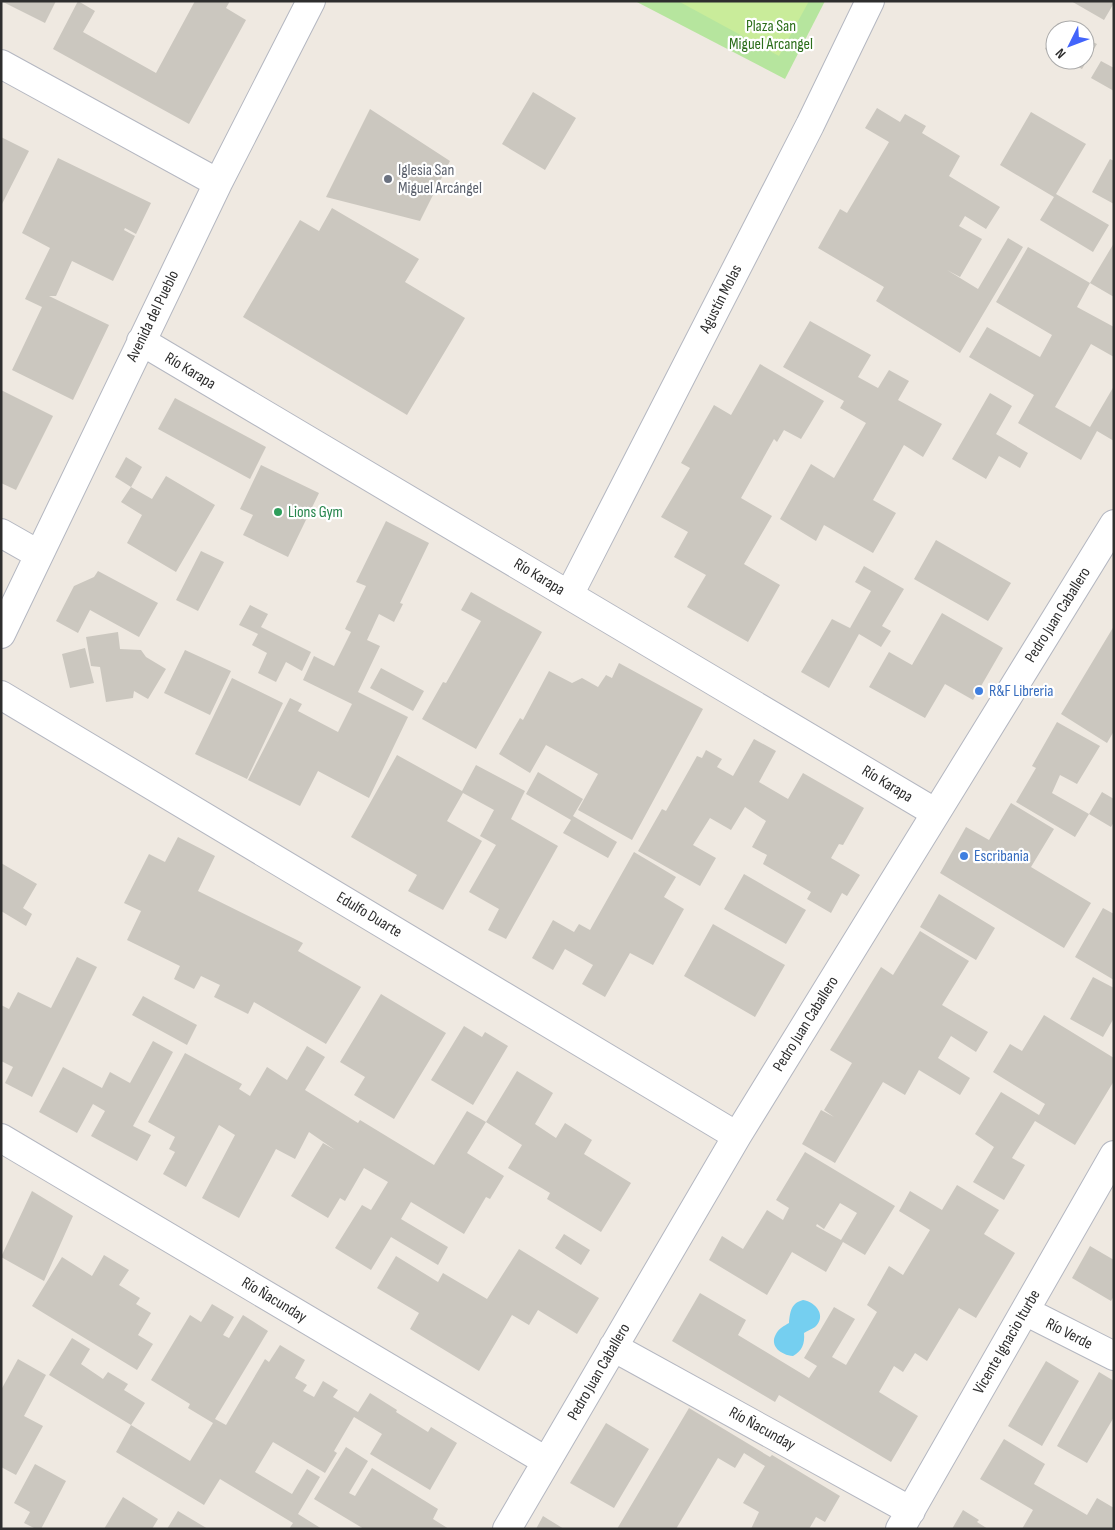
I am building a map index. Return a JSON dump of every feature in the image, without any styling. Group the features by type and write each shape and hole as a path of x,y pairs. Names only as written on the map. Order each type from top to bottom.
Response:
{"street":[{"name":"Avenida del Pueblo","path":"1,634 218,183 311,1"},
{"name":"Agustín Molas","path":"569,595 810,126 870,1"},
{"path":"1,64 218,183"},
{"name":"Río Karapa","path":"141,341 936,813"},
{"name":"Pedro Juan Caballero","path":"507,1529 737,1136 1114,524"},
{"path":"1,533 38,554"},
{"name":"Edulfo Duarte","path":"1,695 737,1136"},
{"name":"Río Ñacunday","path":"1,1138 546,1461"},
{"name":"Vicente Ignacio Iturbe","path":"906,1520 1114,1155"},
{"name":"Río Verde","path":"1024,1311 1114,1356"},
{"name":"Río Ñacunday","path":"613,1347 906,1520"}],"green space":[{"name":"Plaza San Miguel Arcangel","path":"635,1 825,1 785,79"},
{"path":"678,1 809,1 779,56"}],"water":[{"path":"803,1300 816,1307 820,1318 815,1327 804,1333 804,1341 799,1352 793,1356 784,1354 775,1346 774,1338 782,1327 789,1323 791,1312 796,1303"}],"building":[{"path":"1,1 56,1 45,23"},
{"path":"78,1 95,11 83,32 156,73 195,1 230,1 226,8 246,20 189,124 53,49"},
{"path":"1071,1 1114,1 1114,3 1104,20"},
{"path":"1101,61 1114,68 1114,91 1091,78"},
{"path":"533,92 576,118 545,170 502,144"},
{"path":"877,108 900,122 905,114 926,126 922,133 960,156 949,176 1000,207 986,229 965,216 959,226 982,239 960,277 947,270 978,289 1008,238 1023,247 960,353 876,301 884,287 818,248 840,209 847,213 889,142 865,128"},
{"name":"Iglesia San Miguel Arcángel","path":"370,109 450,161 420,221 326,197"},
{"path":"1031,112 1086,144 1056,194 1109,225 1093,252 1040,220 1054,197 1000,165"},
{"path":"1,137 29,151 1,206"},
{"path":"58,158 151,203 136,234 125,228 124,230 135,236 113,281 72,261 56,296 49,296 109,325 73,400 12,370 42,307 25,299 50,248 22,233"},
{"path":"1110,159 1114,161 1114,204 1092,192"},
{"path":"332,208 419,259 405,282 465,318 407,415 243,317 300,220 319,231"},
{"path":"1114,243 1114,297 1090,283"},
{"path":"1028,247 1090,283 1077,307 1114,327 1114,357 1091,344 1055,407 1090,427 1114,386 1114,441 1097,431 1081,460 1018,423 1034,395 969,357 987,327 1040,357 1052,335 996,302"},
{"path":"810,321 871,355 858,377 878,388 889,370 909,381 898,400 942,424 923,457 904,445 873,500 896,513 873,553 824,525 816,541 780,519 811,464 834,478 866,423 840,408 844,401 783,367"},
{"path":"760,364 824,401 801,439 784,430 777,442 774,439 741,498 772,516 744,564 780,585 748,642 687,607 706,575 674,557 688,532 661,517 690,468 681,463 714,405 731,415"},
{"path":"1,390 53,416 16,490 1,483"},
{"path":"990,393 1012,406 996,434 1028,453 1020,468 999,456 986,479 952,459"},
{"path":"175,398 266,447 250,479 158,429"},
{"path":"126,457 142,467 131,487 115,477"},
{"name":"Lions Gym","path":"261,465 319,493 288,557 243,535 253,515 240,509"},
{"path":"166,476 215,505 176,572 127,543 142,515 121,502 131,487 152,499"},
{"path":"386,521 429,543 400,603 403,604 394,622 379,614 367,640 380,646 358,692 408,717 369,798 318,771 300,806 248,780 290,698 302,704 298,711 338,732 352,704 303,680 314,656 334,666 351,632 345,629 366,586 356,582"},
{"path":"936,540 1011,583 988,621 914,579"},
{"path":"201,551 224,562 198,611 176,600"},
{"path":"864,566 904,589 882,626 891,631 881,647 859,634 829,688 801,672 832,619 850,628 871,591 855,582"},
{"path":"98,571 158,603 139,637 90,610 78,633 56,621 74,586 94,577"},
{"path":"471,592 542,632 476,749 422,719 443,682 446,683 481,621 461,610"},
{"path":"250,605 268,614 261,627 311,652 302,671 286,662 276,682 258,673 267,653 252,645 258,634 239,625"},
{"path":"942,613 1003,648 973,700 945,684 925,718 869,687 889,652 912,665"},
{"path":"1114,626 1114,731 1107,743 1061,714"},
{"path":"118,632 120,649 141,650 146,657 166,669 148,699 134,691 133,698 106,702 100,667 91,666 86,637"},
{"path":"85,648 94,683 70,688 62,654"},
{"path":"185,650 231,671 210,715 164,693"},
{"path":"619,663 703,709 632,840 578,810 598,774 546,745 530,773 499,754 520,718 523,720 549,671 572,683 582,678 598,687 606,675 612,678"},
{"path":"381,668 424,691 413,711 370,688"},
{"path":"232,678 283,703 247,779 195,754"},
{"path":"1057,722 1100,746 1077,784 1060,775 1052,793 1089,814 1075,837 1016,802 1036,768 1032,766"},
{"path":"754,739 776,751 759,782 788,799 803,773 864,808 843,845 839,844 831,858 860,875 847,896 842,893 831,913 807,899 811,892 763,864 767,855 752,847 766,821 745,807 731,830 710,818 693,845 716,858 700,886 638,851 662,809 666,811 697,756 702,758 706,750 722,759 717,767 733,776"},
{"path":"397,755 462,791 476,765 525,791 511,819 558,846 506,939 488,930 499,909 469,892 496,845 480,836 494,810 463,793 447,821 482,841 443,910 408,891 417,875 351,837"},
{"path":"538,772 583,799 573,816 617,842 608,858 563,833 571,820 526,794"},
{"path":"1102,792 1114,799 1114,822 1111,827 1089,814"},
{"path":"1011,803 1054,829 1031,867 1091,903 1064,948 940,873 966,827 989,840"},
{"path":"178,837 215,856 198,891 303,943 298,951 361,987 326,1044 254,1002 248,1014 214,997 220,985 201,976 194,989 174,979 180,966 127,940 141,911 124,903 149,854 165,862"},
{"path":"634,852 676,877 664,897 684,909 653,965 630,953 605,997 582,984 593,965 565,949 553,970 532,958 553,920 574,932 579,924 590,930"},
{"path":"1,863 37,884 23,908 32,914 26,926 1,911"},
{"path":"744,874 806,910 786,944 724,909"},
{"path":"939,894 995,928 976,960 920,927"},
{"path":"1103,908 1114,914 1114,980 1075,957"},
{"path":"713,924 785,965 755,1017 684,976"},
{"path":"920,931 969,961 942,1005 988,1032 976,1052 951,1036 938,1058 970,1078 960,1095 919,1070 905,1095 883,1082 835,1163 802,1144 821,1110 834,1117 824,1110 852,1063 830,1050 881,967 893,975"},
{"path":"77,957 97,967 32,1097 5,1083 13,1067 1,1061 1,1005 9,1009 18,992 51,1008"},
{"path":"1093,977 1114,988 1114,1018 1103,1037 1070,1019"},
{"path":"381,994 446,1033 394,1119 354,1095 365,1077 340,1062"},
{"path":"143,996 197,1025 187,1045 132,1015"},
{"path":"1044,1015 1114,1058 1114,1081 1075,1145 1035,1121 1012,1158 1025,1165 1004,1200 973,1182 994,1147 975,1134 1001,1092 1039,1115 1045,1104 993,1072 1010,1044 1022,1051"},
{"path":"464,1026 482,1037 485,1032 508,1046 473,1105 431,1080"},
{"path":"153,1041 173,1052 133,1126 151,1135 137,1161 91,1136 105,1111 93,1104 77,1133 39,1112 63,1067 102,1088 110,1072 130,1083"},
{"path":"307,1046 325,1057 305,1090 358,1123 360,1120 434,1165 467,1111 486,1122 467,1153 504,1176 490,1199 486,1197 464,1234 411,1202 401,1219 448,1247 438,1265 391,1237 371,1270 335,1248 362,1205 371,1210 388,1182 364,1168 345,1201 340,1198 328,1218 291,1196 323,1143 335,1150 309,1132 295,1159 276,1149 239,1218 202,1198 235,1135 219,1125 186,1187 163,1174 175,1152 169,1149 175,1137 148,1122 185,1053 242,1084 239,1089 250,1096 267,1067 287,1080"},
{"path":"517,1071 553,1093 535,1124 556,1138 565,1123 592,1140 584,1154 631,1183 601,1232 547,1199 550,1193 508,1168 522,1145 486,1122"},
{"path":"805,1152 895,1206 865,1255 843,1242 826,1272 792,1252 767,1295 709,1260 722,1236 743,1249 767,1210 783,1220 789,1208 776,1200","holes":["840,1203 857,1213 841,1240 816,1226 817,1224 824,1229"]},
{"path":"957,1185 999,1210 984,1234 1015,1253 976,1318 959,1308 927,1361 915,1353 903,1372 894,1366 879,1392 918,1416 891,1462 779,1395 775,1402 672,1341 700,1293 746,1320 738,1335 809,1378 817,1366 804,1358 834,1307 855,1319 832,1357 846,1365 877,1312 867,1305 889,1266 903,1275 930,1230 899,1211 910,1191 942,1210"},
{"path":"32,1191 73,1216 44,1281 1,1257"},
{"path":"564,1234 590,1250 581,1265 555,1248"},
{"path":"1090,1246 1114,1260 1114,1296 1111,1301 1072,1278"},
{"path":"519,1249 599,1298 577,1334 538,1310 529,1325 512,1315 479,1371 410,1329 419,1313 377,1288 396,1256 438,1282 443,1273 487,1299"},
{"path":"104,1255 129,1270 119,1285 140,1298 136,1304 151,1313 138,1335 153,1344 137,1370 32,1306 62,1257 92,1276"},
{"path":"212,1304 234,1317 223,1335 229,1338 243,1315 268,1331 215,1419 226,1425 265,1359 269,1362 280,1345 305,1360 295,1378 307,1385 303,1391 314,1397 323,1381 338,1390 333,1397 358,1412 370,1393 428,1432 431,1427 457,1443 430,1490 370,1454 382,1434 354,1417 334,1451 337,1453 325,1473 273,1442 255,1472 292,1494 307,1469 320,1477 298,1514 322,1529 289,1529 293,1523 220,1479 204,1505 116,1452 131,1425 190,1461 213,1423 188,1408 190,1404 151,1380 190,1315 201,1322"},
{"path":"72,1338 90,1349 81,1364 103,1379 108,1372 128,1384 124,1390 145,1403 131,1425 49,1375"},
{"path":"18,1359 46,1375 24,1416 43,1426 16,1475 1,1467 1,1390"},
{"path":"1046,1361 1079,1381 1042,1446 1008,1426"},
{"path":"1099,1372 1114,1381 1114,1417 1087,1463 1057,1446"},
{"path":"689,1408 770,1457 772,1455 840,1496 825,1522 816,1517 809,1529 751,1529 759,1512 743,1503 765,1466 744,1453 735,1468 718,1458 676,1529 617,1529"},
{"path":"606,1423 649,1449 614,1508 570,1483"},
{"path":"1004,1439 1045,1464 1034,1484 1087,1515 1097,1498 1114,1508 1114,1529 1022,1529 1033,1510 980,1479"},
{"path":"346,1447 368,1461 349,1493 355,1496 372,1468 438,1509 433,1519 449,1529 364,1529 314,1499"},
{"path":"35,1464 66,1481 41,1529 36,1529 24,1523 30,1512 14,1503"},
{"path":"123,1497 158,1519 152,1529 104,1529"},
{"path":"963,1510 979,1520 977,1522 988,1529 952,1529"},
{"path":"178,1511 208,1529 167,1529"},
{"path":"543,1516 564,1529 536,1529"}],"place":[{"name":"Iglesia San Miguel Arcángel","path":"388,179"},
{"name":"Lions Gym","path":"278,512"},
{"name":"R&F Libreria","path":"979,691"},
{"name":"Escribania","path":"964,856"}]}
